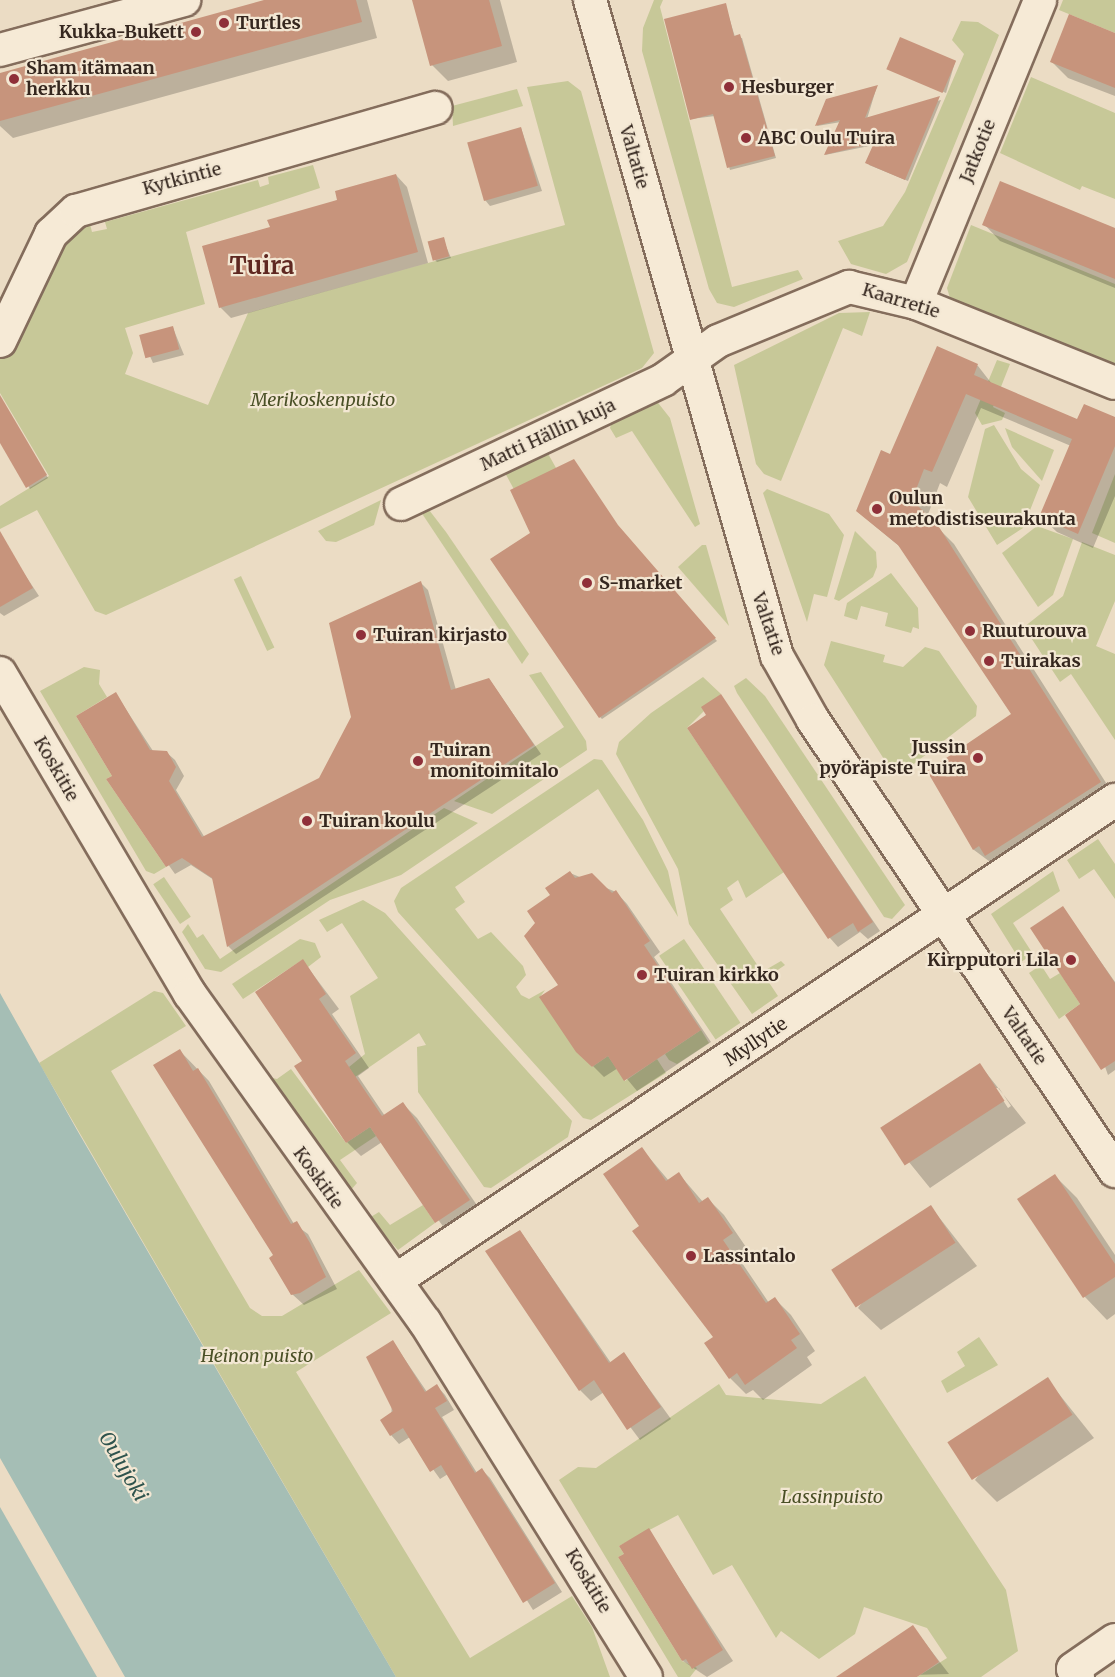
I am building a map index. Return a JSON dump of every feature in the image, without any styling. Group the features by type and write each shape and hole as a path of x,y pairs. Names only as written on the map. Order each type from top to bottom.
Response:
{"street":[{"path":"0,50 184,0"},
{"name":"Valtatie","path":"590,0 690,361 777,656 813,720 1115,1172"},
{"name":"Jatkotie","path":"916,303 1040,0"},
{"name":"Kytkintie","path":"0,341 51,234 76,211 436,108"},
{"name":"Kaarretie","path":"690,361 718,341 849,287 916,303 1115,383"},
{"name":"Matti Hällin kuja","path":"401,504 589,418 690,361"},
{"name":"Koskitie","path":"0,673 186,988 396,1280 646,1677"},
{"name":"Myllytie","path":"396,1280 945,916 1115,800"},
{"path":"1078,1677 1073,1669 1115,1640"}],"green space":[{"path":"654,0 663,0 660,7 732,287 798,270 803,279 734,307 717,303 709,289 642,51 643,28"},
{"path":"1063,0 1115,0 1115,33 1059,10"},
{"path":"961,21 978,22 999,35 907,262 886,274 851,264 838,241 883,226 905,192 964,54 952,40"},
{"path":"1031,77 1115,113 1115,199 1082,186 1080,190 1000,153"},
{"name":"Merikoskenpuisto","path":"568,81 581,91 654,353 642,368 106,615 95,611 37,510 0,529 0,506 49,476 0,393 0,358 50,253 88,216 92,232 107,229 105,222 258,180 260,187 269,184 268,177 313,165 320,188 186,232 205,304 125,328 133,353 125,374 208,405 248,313 565,225 527,87"},
{"path":"517,89 523,106 453,126 452,106"},
{"path":"971,225 1115,284 1115,369 952,305 947,288"},
{"path":"870,312 862,336 843,328 781,481 764,474 756,464 734,365 839,313"},
{"path":"997,360 1010,364 993,407 1005,413 1002,420 982,425 975,413"},
{"path":"655,399 670,418 700,524 695,527 632,431 616,438 610,428 613,418"},
{"path":"994,425 1021,469 1040,485 1023,528 997,545 968,497 985,429"},
{"path":"1005,428 1054,450 1042,481 1012,447"},
{"path":"546,450 556,468 515,491 505,473"},
{"path":"1115,474 1115,543 1092,533"},
{"path":"767,489 829,514 844,535 827,597 814,594 807,622 763,493"},
{"path":"381,500 374,525 336,542 326,541 318,531"},
{"path":"417,506 426,506 446,532 529,654 522,664"},
{"path":"1037,526 1073,539 1053,595 1038,607 1002,553"},
{"path":"855,531 876,552 877,567 873,577 839,601 834,599"},
{"path":"1082,542 1115,555 1115,601 1096,646 1115,654 1115,740 1071,674 1060,682 1024,627 1063,596"},
{"path":"702,545 706,545 729,626 678,567"},
{"path":"891,573 918,608 919,629 913,627 911,633 885,626 888,613 861,606 857,620 844,616 847,603"},
{"path":"241,576 274,648 267,651 234,579"},
{"path":"831,641 885,655 883,662 903,667 925,647 939,651 977,706 976,716 906,770 889,767 824,665"},
{"path":"84,667 100,670 99,684 107,697 76,716 112,776 106,779 166,867 154,874 146,871 40,691"},
{"path":"541,672 586,741 587,750 492,814 454,801 564,727 529,675"},
{"path":"703,677 721,694 687,728 784,872 746,898 738,880 727,888 733,900 720,909 762,972 781,961 785,965 766,978 778,996 752,1014 689,924 678,869 616,754 619,742 651,713"},
{"path":"746,678 765,696 905,905 892,919 884,917 737,693 734,686"},
{"path":"594,759 602,760 643,820 668,871 678,917 598,789 455,887 465,902 455,909 478,939 491,932 523,966 526,975 516,987 521,995 529,999 545,990 540,997 592,1067 608,1056 625,1081 657,1059 666,1073 591,1120 583,1118 398,912 394,901 401,888"},
{"path":"444,808 478,823 401,875 330,900 221,972 205,969 182,932 188,924 197,938 203,934 220,959"},
{"path":"1098,839 1115,864 1115,899 1094,869 1079,879 1067,860"},
{"path":"1053,871 1060,891 1013,923 1033,954 1021,962 991,914"},
{"path":"164,877 191,917 180,924 153,884"},
{"path":"363,900 385,913 572,1121 568,1137 491,1188 484,1187 418,1092 417,1047 426,1045 419,1033 355,1077 349,1067 365,1054 350,996 378,978 342,923 327,932 319,920"},
{"path":"300,939 315,943 321,957 308,967 302,960 243,999 232,984"},
{"path":"684,939 740,1023 716,1040 659,956"},
{"path":"1041,965 1050,979 1060,973 1080,1004 1059,1019 1029,973"},
{"name":"Heinon puisto","path":"154,991 163,993 186,1026 111,1071 250,1308 262,1316 282,1316 359,1270 391,1313 296,1372 470,1658 572,1596 592,1627 610,1677 396,1677 39,1063"},
{"path":"701,1030 709,1043 677,1064 669,1060 665,1054"},
{"path":"291,1069 346,1143 370,1127 376,1136 340,1160 357,1183 350,1191 268,1077 277,1079"},
{"path":"423,1205 435,1223 398,1250 369,1218 379,1212 390,1225"},
{"path":"979,1337 998,1365 947,1393 941,1381 965,1366 957,1352"},
{"name":"Lassinpuisto","path":"865,1376 1006,1590 1018,1651 981,1677 917,1677 947,1658 927,1628 864,1607 855,1634 819,1659 781,1631 776,1638 732,1565 713,1575 678,1515 619,1546 624,1554 618,1557 682,1661 697,1668 690,1677 678,1677 559,1480 578,1467 596,1468 719,1384 726,1395 821,1404"}],"water":[{"name":"Oulujoki","path":"0,993 77,1130 396,1677 125,1677 0,1458"},
{"path":"0,1507 97,1677 0,1677"}],"building":[{"path":"264,0 356,0 362,22 0,121 0,73"},
{"path":"412,0 489,0 502,46 430,66"},
{"path":"726,3 734,36 740,34 775,156 727,168 713,114 690,120 664,19"},
{"path":"1069,14 1115,33 1115,88 1050,62"},
{"path":"900,37 956,61 942,93 886,69"},
{"path":"878,85 865,118 940,96 905,180 865,163 874,143 824,155 840,120 815,126 826,99"},
{"path":"521,127 538,186 484,201 467,142"},
{"path":"396,174 418,252 219,308 202,246 270,227 267,220 337,200 335,191"},
{"path":"1000,181 1115,228 1115,279 982,225"},
{"path":"444,237 449,256 433,261 428,241"},
{"path":"173,326 179,349 145,358 139,335"},
{"path":"937,346 978,364 974,375 1077,419 1084,404 1115,417 1115,446 1078,534 1039,517 1072,439 966,394 932,472 924,469 912,500 939,527 1101,782 985,856 979,846 973,850 927,771 1011,714 898,545 856,511 881,450 890,454"},
{"path":"0,395 47,475 26,488 0,443"},
{"name":"S-market","path":"574,459 618,525 716,638 599,718 490,559 530,533 510,490"},
{"path":"0,531 33,588 0,607"},
{"name":"Tuiran monitoimitalo","path":"421,581 451,690 489,678 534,745 227,947 212,878 182,858 166,867 106,779 112,776 76,716 116,692 150,750 167,751 176,767 169,781 202,837 319,778 351,717 329,623"},
{"path":"721,694 873,922 858,932 853,923 828,939 687,728 706,715 701,707"},
{"name":"Tuiran kirkko","path":"570,871 575,878 592,873 612,893 616,890 650,941 644,945 701,1030 624,1081 608,1056 592,1067 576,1052 539,997 558,985 524,936 535,923 527,911 550,895 545,888"},
{"path":"1063,906 1115,983 1115,1061 1101,1070 1065,1015 1080,1004 1030,928"},
{"path":"303,959 326,994 319,999 356,1053 345,1061 382,1116 403,1102 470,1200 435,1223 370,1127 346,1143 294,1066 302,1061 255,992"},
{"path":"180,1049 193,1071 198,1068 291,1224 297,1221 310,1243 326,1277 300,1293 291,1295 269,1258 273,1255 153,1065"},
{"path":"980,1063 1005,1101 905,1166 880,1128"},
{"name":"Lassintalo","path":"642,1147 666,1181 679,1172 699,1203 708,1197 733,1233 723,1240 766,1303 775,1297 800,1334 791,1340 797,1348 745,1385 737,1373 729,1379 704,1343 713,1337 632,1231 639,1226 603,1174"},
{"path":"1055,1174 1115,1264 1115,1277 1083,1298 1017,1199"},
{"path":"931,1205 956,1243 856,1308 831,1270"},
{"path":"520,1230 609,1363 624,1352 661,1407 627,1430 594,1380 579,1391 485,1251"},
{"path":"393,1340 425,1392 437,1384 447,1401 435,1408 475,1473 482,1468 555,1583 523,1603 441,1465 430,1472 403,1428 390,1436 380,1420 393,1411 366,1357"},
{"path":"1048,1377 1073,1415 972,1480 947,1442"},
{"path":"649,1528 723,1650 692,1669 686,1659 682,1661 618,1557 624,1554 619,1546"},
{"path":"913,1625 939,1662 917,1677 836,1677"}],"place":[{"name":"Turtles","path":"224,23"},
{"name":"Kukka-Bukett","path":"196,32"},
{"name":"Sham itämaan herkku","path":"14,79"},
{"name":"Hesburger","path":"729,87"},
{"name":"ABC Oulu Tuira","path":"746,138"},
{"name":"Oulun metodistiseurakunta","path":"877,509"},
{"name":"S-market","path":"587,583"},
{"name":"Ruuturouva","path":"970,631"},
{"name":"Tuiran kirjasto","path":"361,635"},
{"name":"Tuirakas","path":"989,661"},
{"name":"Jussin pyöräpiste Tuira","path":"978,758"},
{"name":"Tuiran monitoimitalo","path":"418,761"},
{"name":"Tuiran koulu","path":"307,821"},
{"name":"Kirpputori Lila","path":"1071,960"},
{"name":"Tuiran kirkko","path":"642,975"},
{"name":"Lassintalo","path":"691,1256"}],"district":[{"name":"Tuira","path":"262,266"}]}
